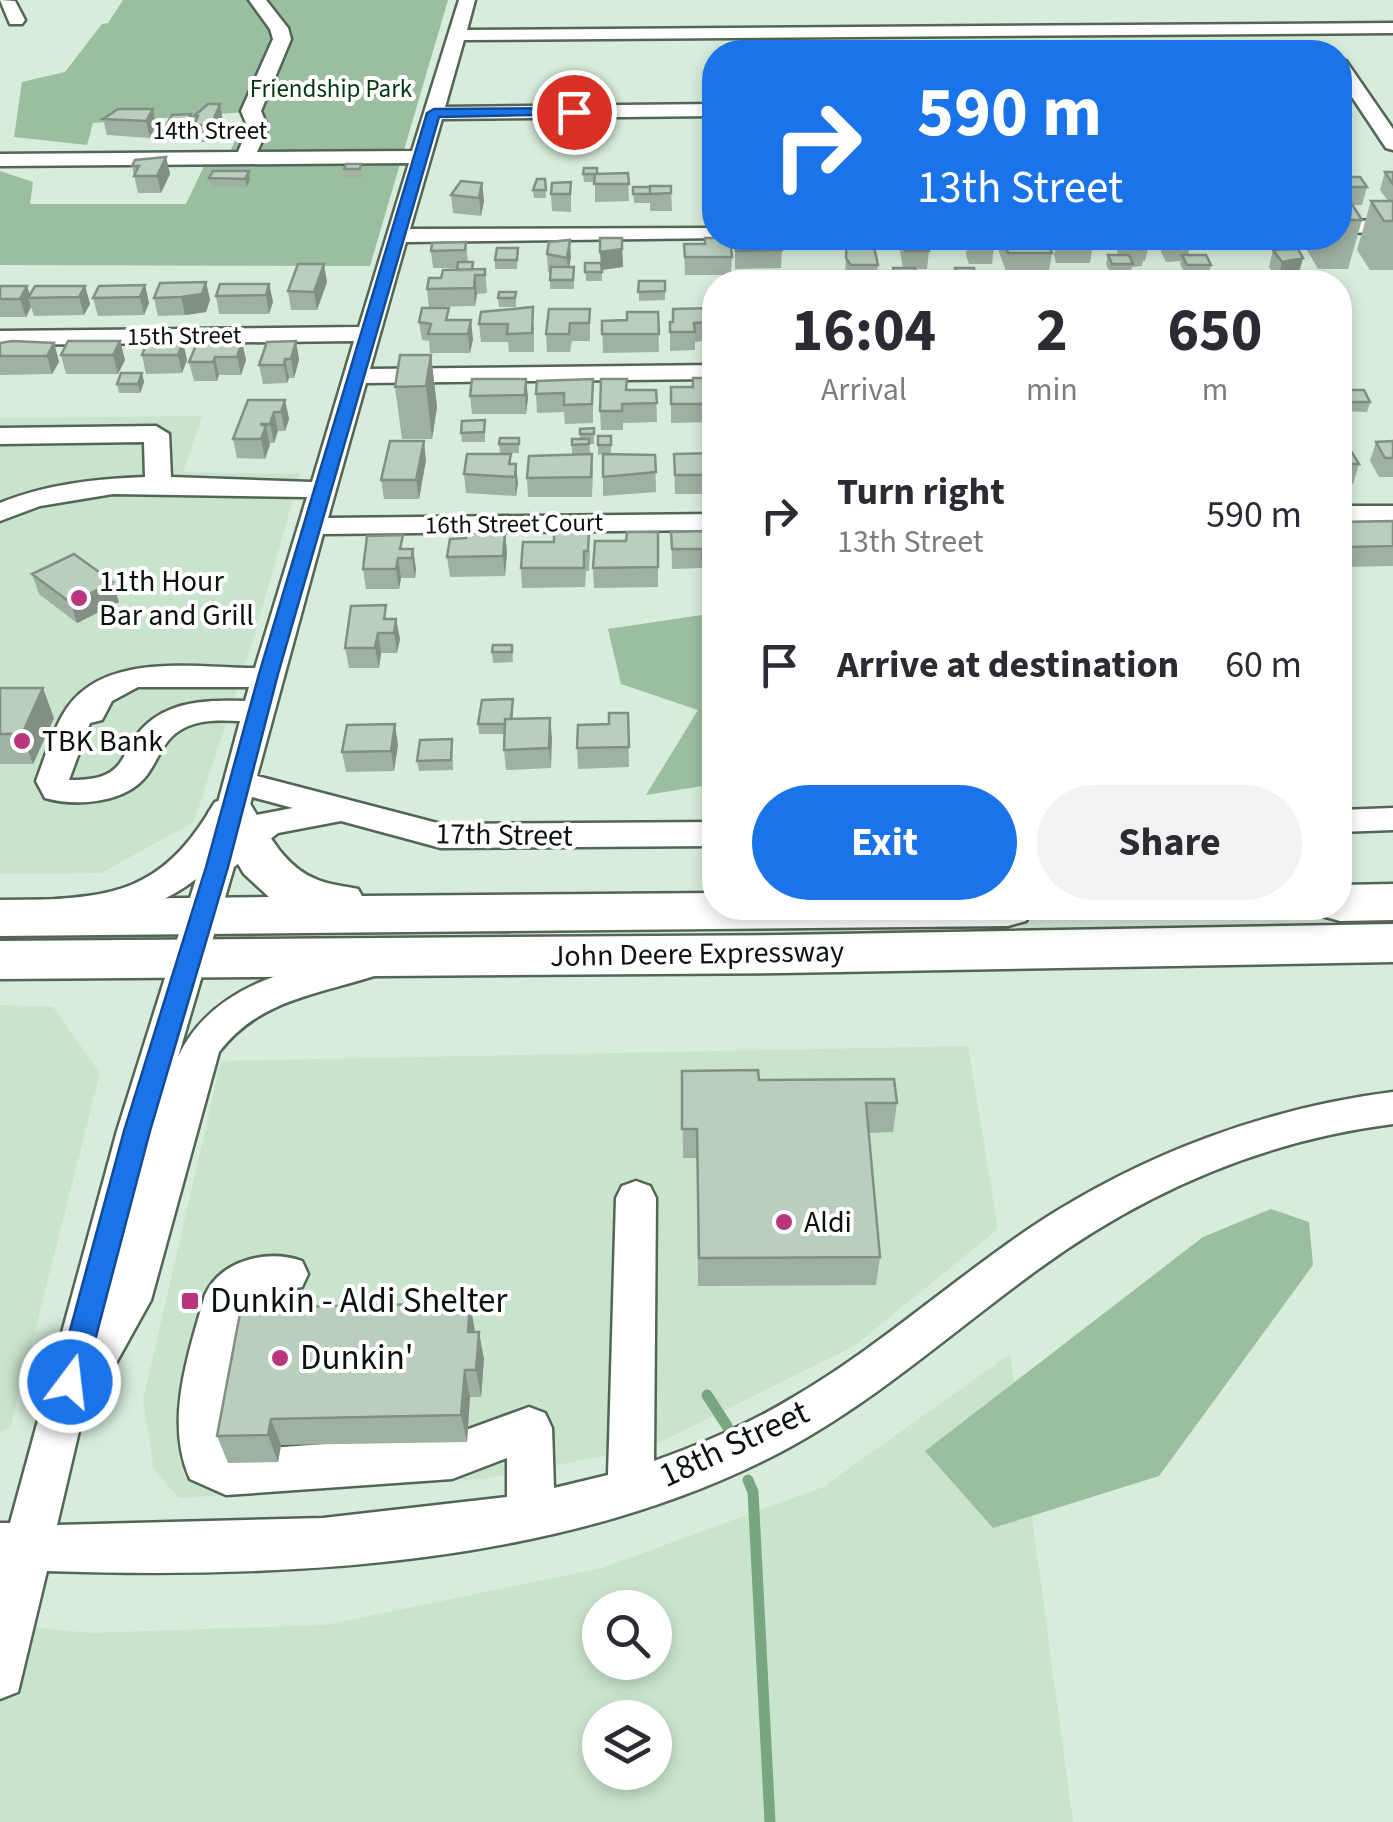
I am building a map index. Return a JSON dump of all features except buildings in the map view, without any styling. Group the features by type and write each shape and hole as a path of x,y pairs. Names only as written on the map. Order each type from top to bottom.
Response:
{"highway":[{"path":"234,820 259,863 285,887 315,900 568,898 702,905"},
{"path":"1352,902 1393,902"},
{"name":"John Deere Expressway","path":"0,960 195,939 702,915"},
{"name":"John Deere Expressway","path":"0,917 405,957 1393,943"}],"street":[{"path":"0,0 9,5 16,20"},
{"path":"246,158 258,128 251,110 282,38 258,0"},
{"path":"0,1674 14,1547 60,1417 137,1131 234,820 268,678 466,0"},
{"path":"456,35 1311,22 1393,28"},
{"path":"1311,22 1324,40"},
{"path":"1352,83 1393,144"},
{"path":"1352,104 1393,104"},
{"path":"434,113 702,110"},
{"name":"14th Street","path":"0,160 420,157"},
{"path":"1352,227 1393,226"},
{"path":"397,236 702,234"},
{"name":"15th Street","path":"0,338 368,334"},
{"path":"356,376 702,372"},
{"path":"0,436 156,434 158,478 166,486"},
{"path":"0,514 20,502 68,492 166,486 325,490"},
{"path":"1352,514 1393,514"},
{"name":"16th Street Court","path":"313,526 702,522"},
{"path":"259,712 184,715 159,730 128,777 113,786 72,791 52,786 78,717 116,685 268,678"},
{"path":"0,917 82,908 141,895 182,873 234,820 268,822 322,814 356,816"},
{"name":"17th Street","path":"234,820 356,816 414,832 454,837 702,834"},
{"path":"1352,820 1393,820"},
{"path":"60,1417 130,1300 192,1069 203,1044 221,1024 265,993 314,976 405,957"},
{"name":"18th Street","path":"14,1547 140,1550 358,1541 531,1518 631,1490 771,1434 832,1398 904,1349 1049,1238 1110,1201 1218,1151 1299,1126 1393,1108"},
{"path":"631,1490 636,1198"},
{"path":"287,1274 253,1276 226,1295 214,1343 201,1442 206,1464 226,1473 452,1457 529,1428 531,1518"}],"shaded area":[{"path":"202,416 183,472 300,474 254,637 194,822 101,873 0,874 0,418"},
{"path":"0,1005 53,1007 100,1073 11,1426 0,1432"},
{"path":"968,1046 998,1229 854,1346 651,1447 483,1479 179,1498 154,1470 143,1400 221,1061"},
{"path":"1010,1354 1073,1822 0,1822 0,1624 91,1633 325,1625 602,1568 823,1487"}],"green space":[{"name":"Friendship Park","path":"123,0 448,0 370,266 0,265 0,171 33,182 30,204 186,204 205,164 225,164 247,112 93,123 87,145 14,137 22,82 65,72"},
{"path":"702,615 702,786 646,795 698,710 621,684 608,629"},
{"path":"1271,1209 1309,1222 1313,1265 1159,1476 993,1528 925,1451 1203,1237"}],"waterway":[{"path":"707,1395 727,1426"},
{"path":"748,1480 753,1492 770,1822"}],"place":[{"name":"11th Hour Bar and Grill","path":"79,598"},
{"name":"TBK Bank","path":"22,741"},
{"name":"Aldi","path":"784,1222"},
{"name":"Dunkin - Aldi Shelter","path":"190,1301"},
{"name":"Dunkin'","path":"280,1358"}],"route":[{"path":"70,1382 137,1131 241,783 268,674 434,113 574,112"}]}
